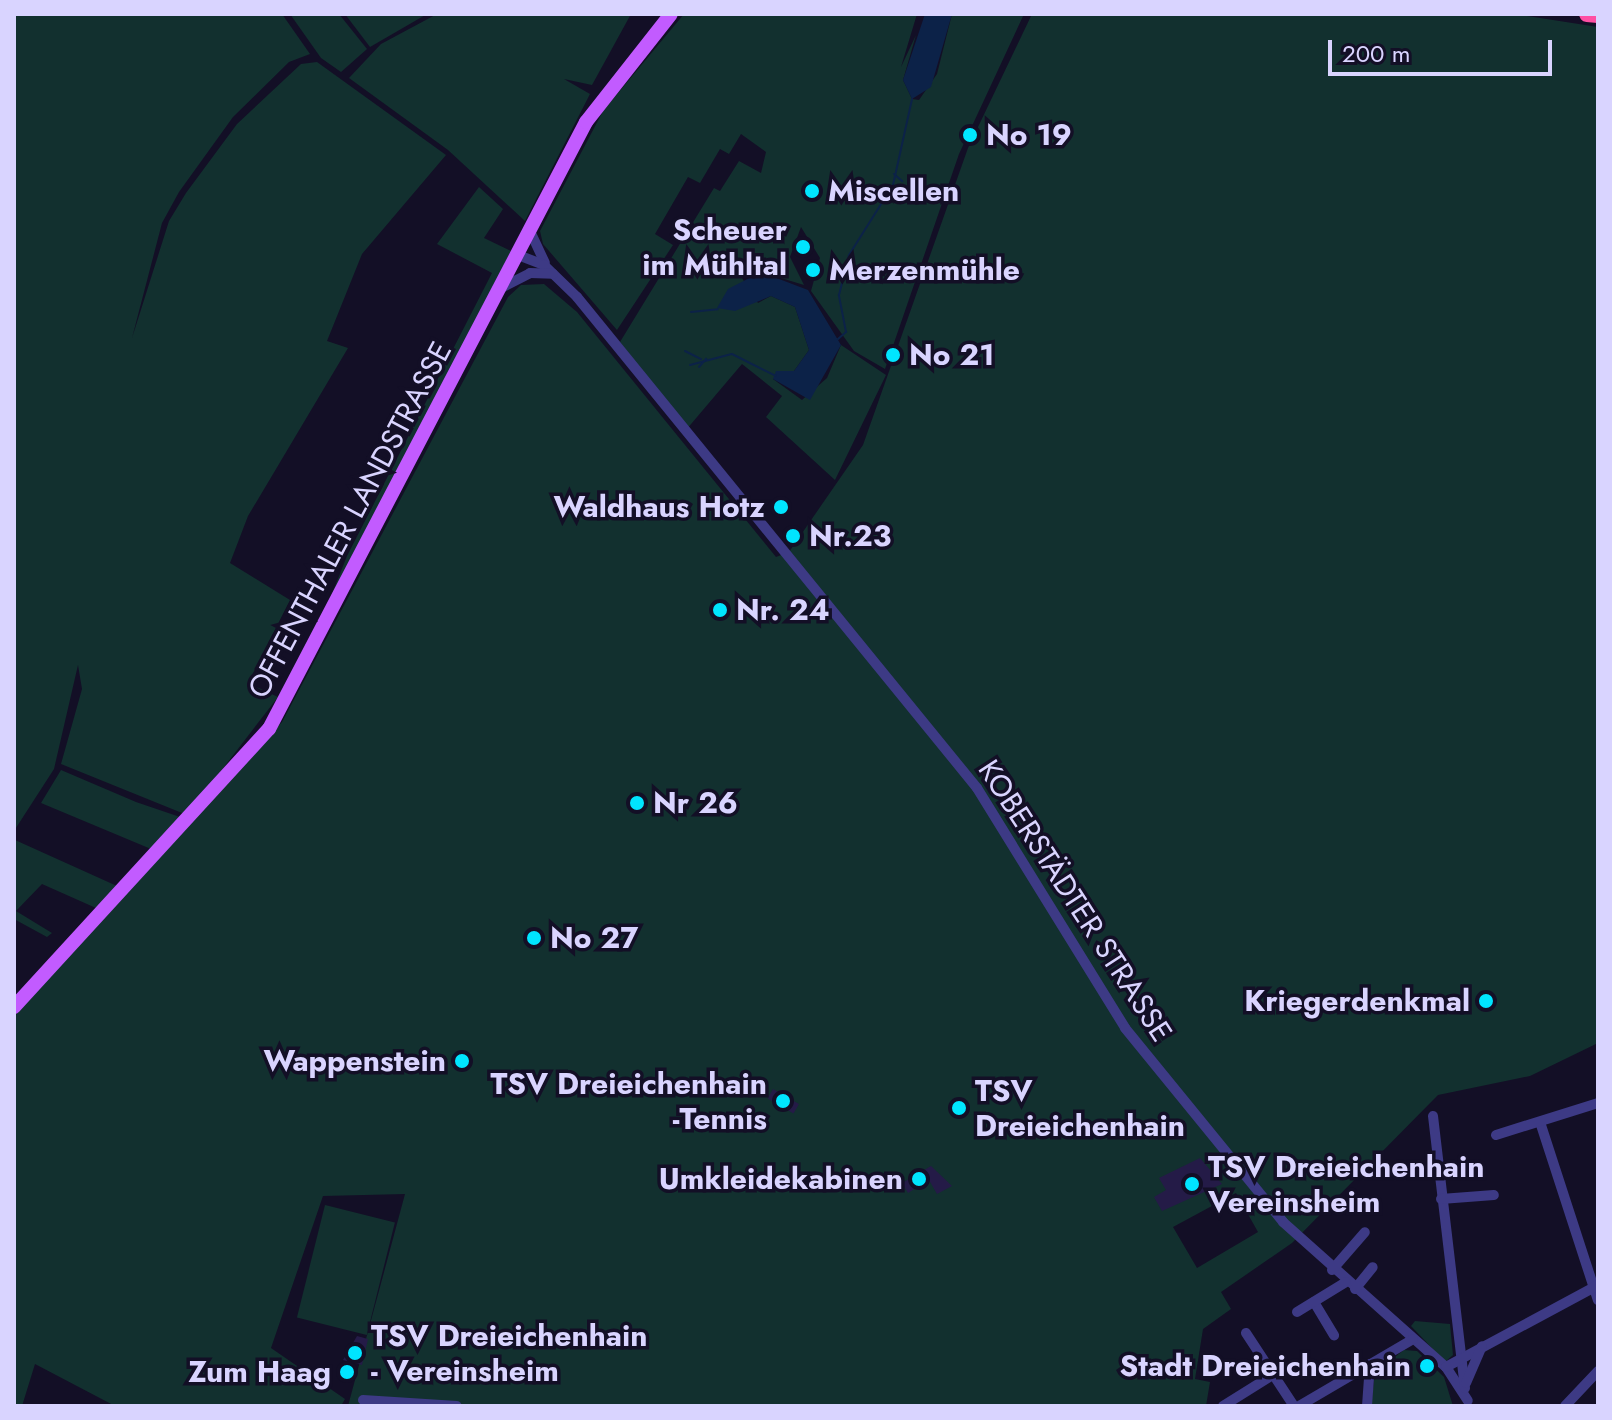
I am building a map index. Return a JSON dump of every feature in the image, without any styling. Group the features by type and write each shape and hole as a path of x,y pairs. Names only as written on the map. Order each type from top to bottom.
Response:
{"highway":[{"path":"1587,14 1598,15"}],"main road":[{"name":"OFFENTHALER LANDSTRASSE","path":"14,1007 269,729 594,108 671,14"}],"street":[{"path":"530,231 553,274"},
{"path":"518,255 553,274"},
{"path":"502,287 530,273 553,274"},
{"name":"KOBERSTÄDTER STRASSE","path":"553,274 761,530 977,788 1148,1059 1283,1222 1332,1270 1446,1367 1468,1403"},
{"path":"1496,1135 1541,1125 1598,1103"},
{"path":"1433,1116 1459,1356 1468,1403"},
{"path":"1541,1125 1598,1300"},
{"path":"1441,1199 1494,1195"},
{"path":"1332,1270 1365,1232"},
{"path":"1297,1312 1350,1285 1373,1267"},
{"path":"1446,1367 1459,1356 1595,1287"},
{"path":"1314,1302 1334,1335"},
{"path":"1246,1333 1296,1406 1413,1339"},
{"path":"1468,1403 1469,1368 1486,1342"},
{"path":"1367,1406 1370,1364"},
{"path":"1565,1406 1598,1371"},
{"path":"1223,1406 1274,1374"},
{"path":"363,1400 457,1406"}],"green space":[{"path":"14,14 282,14 310,54 289,62 233,117 179,192 162,223 132,338 169,221 186,193 237,124 301,64 317,62 446,155 362,254 327,341 348,348 248,516 230,563 290,600 248,683 278,697 187,815 61,764 82,689 78,665 54,769 14,831"},
{"path":"290,14 339,14 367,49 341,72 321,58"},
{"path":"345,14 427,14 370,47"},
{"path":"437,14 631,14 592,85 564,79 590,94 525,221 448,150 349,78 381,44"},
{"path":"684,14 917,14 901,67 916,35 903,80 912,99 919,100 937,74 952,14 1024,14 959,154 885,369 854,351 811,291 820,258 801,227 790,257 804,285 761,272 742,278 758,303 771,296 795,307 809,350 794,371 773,379 802,400 827,378 841,345 886,375 835,480 766,417 782,396 742,364 686,430 620,342 714,188 720,191 739,161 761,173 766,152 741,134 729,154 720,149 700,183 688,177 655,234 673,245 617,330 543,244 540,231 603,111"},
{"path":"1032,14 1514,14 1598,27 1598,1043 1530,1076 1438,1095 1292,1243 1221,1292 1231,1309 1203,1329 1195,1379 1210,1382 1206,1406 348,1406 405,1194 323,1196 271,1348 345,1399 341,1406 115,1406 35,1364 22,1406 14,1406 14,1016 282,722 508,297 521,285 544,284 577,312 776,557 789,552 863,445 968,148","holes":["1236,1193 1258,1232 1197,1268 1173,1227"]},
{"path":"479,187 503,209 484,238 511,251 318,629 347,556 492,273 437,244"},
{"path":"61,770 183,818 151,849 41,803"},
{"path":"14,841 117,886 96,908 42,884 16,911 52,933 47,937 14,919"},
{"path":"325,1205 395,1222 367,1335 297,1318"},
{"path":"1415,1321 1450,1324 1453,1355 1445,1362 1411,1326"},
{"path":"1404,1350 1417,1351 1444,1377 1453,1406 1371,1406 1375,1372"}],"water":[{"path":"925,14 952,14 931,87 912,99 903,80"},
{"path":"761,272 808,290 841,345 810,400 773,379 776,371 794,371 809,350 795,307 771,296 735,311 717,308 728,289"}],"building":[{"name":"TSV Dreieichenhain -Tennis","path":"773,1089 799,1104 793,1114 768,1099"},
{"name":"TSV Dreieichenhain Vereinsheim","path":"1200,1158 1222,1184 1162,1211 1154,1197 1166,1190 1159,1178"},
{"path":"931,1166 952,1186 937,1194 929,1180 908,1193 902,1183"},
{"name":"TSV Dreieichenhain - Vereinsheim","path":"357,1336 368,1339 362,1365 343,1360"}],"waterway":[{"path":"838,339 846,332 839,295 849,255 893,185 912,99"},
{"path":"894,174 902,181"},
{"path":"691,312 718,309"},
{"path":"685,351 701,359"},
{"path":"690,365 732,354 776,376"},
{"path":"699,367 706,359"}],"place":[{"name":"No 19","path":"970,135"},
{"name":"Miscellen","path":"812,191"},
{"name":"Scheuer im Mühltal","path":"803,247"},
{"name":"Merzenmühle","path":"813,270"},
{"name":"No 21","path":"893,355"},
{"name":"Waldhaus Hotz","path":"781,507"},
{"name":"Nr.23","path":"793,536"},
{"name":"Nr. 24","path":"720,610"},
{"name":"Nr 26","path":"637,803"},
{"name":"No 27","path":"534,938"},
{"name":"Kriegerdenkmal","path":"1486,1001"},
{"name":"Wappenstein","path":"462,1061"},
{"name":"TSV Dreieichenhain -Tennis","path":"783,1101"},
{"name":"TSV Dreieichenhain","path":"959,1108"},
{"name":"Umkleidekabinen","path":"919,1179"},
{"name":"TSV Dreieichenhain Vereinsheim","path":"1192,1184"},
{"name":"TSV Dreieichenhain - Vereinsheim","path":"355,1353"},
{"name":"Stadt Dreieichenhain","path":"1427,1366"},
{"name":"Zum Haag","path":"347,1372"}]}
